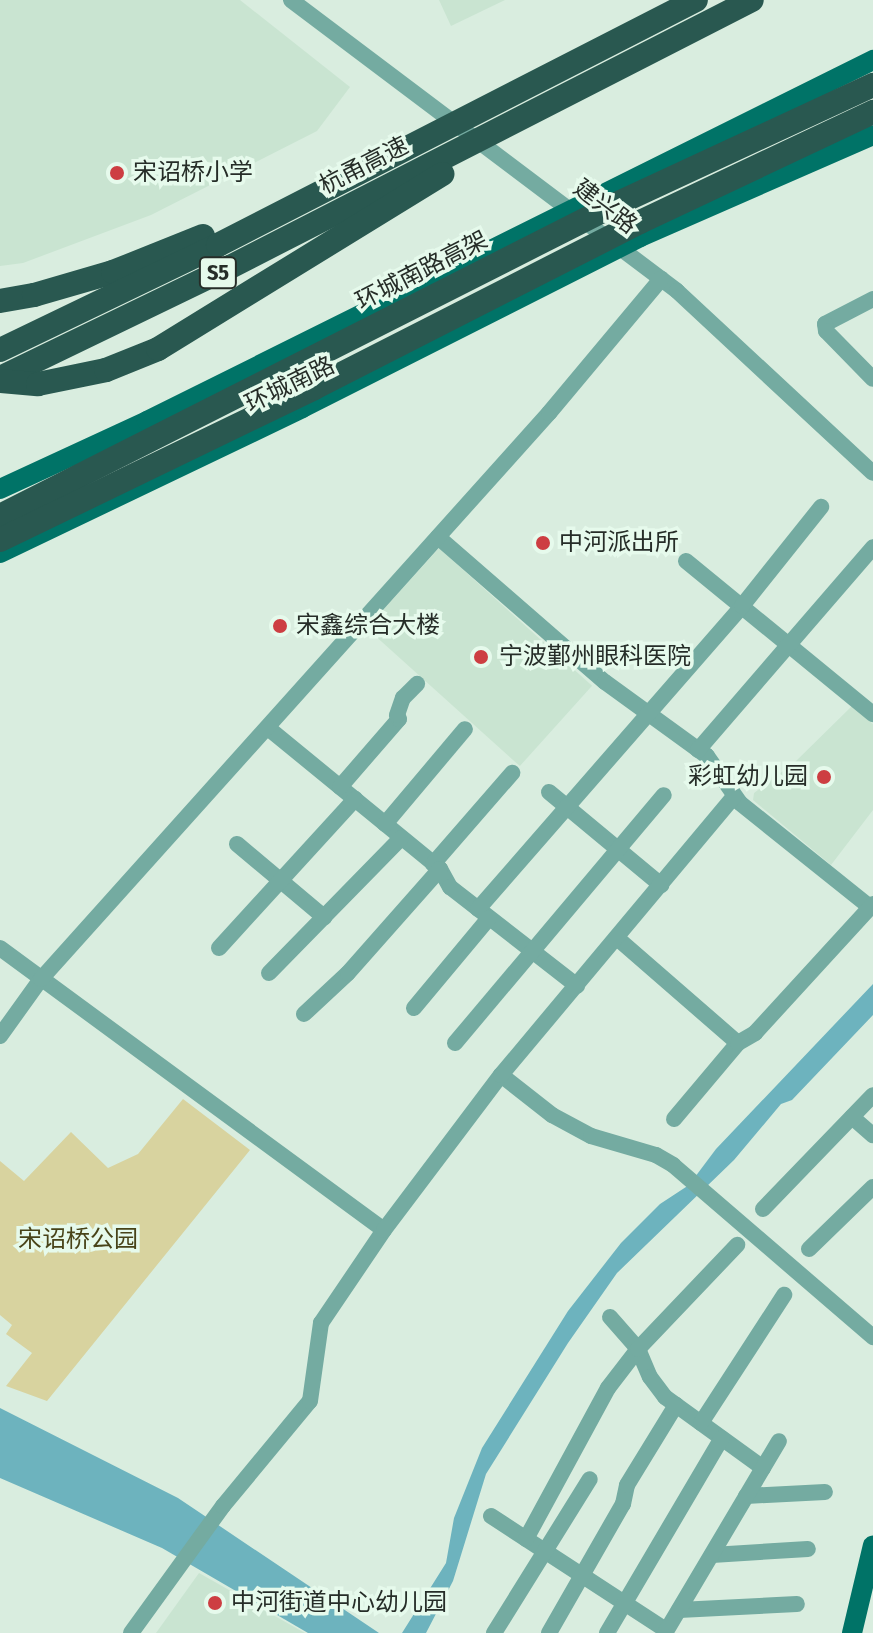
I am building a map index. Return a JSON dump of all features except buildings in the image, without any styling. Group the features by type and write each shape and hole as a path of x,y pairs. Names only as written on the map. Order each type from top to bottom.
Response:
{"highway":[{"name":"杭甬高速","path":"0,350 354,175 696,0"},
{"name":"杭甬高速","path":"0,379 502,136 648,52 752,0"},
{"name":"环城南路高架","path":"0,516 610,207 873,85"},
{"path":"0,540 314,388 640,222 873,112"},
{"path":"0,379 38,384 65,379 106,370 158,349 440,167"},
{"path":"0,301 113,272 354,175"}],"main road":[{"name":"环城南路","path":"0,489 147,421 873,60"},
{"name":"环城南路","path":"0,553 602,259 640,237 873,135"},
{"path":"852,1633 873,1545"}],"street":[{"name":"建兴路","path":"291,0 661,279 873,473"},
{"path":"0,1036 41,979 549,413 661,279"},
{"path":"873,299 825,324 826,331 873,379"},
{"path":"414,1008 566,807 742,606 821,507"},
{"path":"438,537 605,682 707,756 734,796 871,906 755,1033 738,1043 674,1119"},
{"path":"698,750 873,547"},
{"path":"686,561 873,714"},
{"path":"340,787 399,719 397,715 403,698 417,684"},
{"path":"268,728 437,866 450,887 577,986"},
{"path":"385,824 465,729"},
{"path":"304,1014 348,973 512,773"},
{"path":"549,792 661,885"},
{"path":"455,1043 530,950 664,795"},
{"path":"131,1633 223,1506 310,1401 321,1323 384,1230 501,1075 734,796"},
{"path":"219,948 355,799"},
{"path":"269,973 401,838"},
{"path":"237,844 324,917"},
{"path":"617,938 738,1043"},
{"path":"0,948 384,1230"},
{"path":"501,1075 552,1115 591,1136 656,1155 673,1165 873,1337"},
{"path":"763,1209 873,1095"},
{"path":"852,1117 873,1135"},
{"path":"809,1249 873,1187"},
{"path":"526,1539 608,1388 638,1349 737,1245"},
{"path":"701,1423 784,1295"},
{"path":"610,1317 638,1349 650,1377 676,1405 763,1468"},
{"path":"549,1633 623,1504 627,1485 676,1405"},
{"path":"607,1633 722,1438"},
{"path":"491,1516 666,1632 779,1441"},
{"path":"494,1633 590,1479"},
{"path":"746,1496 825,1492"},
{"path":"712,1555 808,1549"},
{"path":"679,1610 797,1604"}],"shaded area":[{"name":"宋诏桥小学","path":"0,0 240,0 350,87 317,131 151,215 23,263 0,266"},
{"path":"439,0 505,0 451,26"},
{"name":"宁波鄞州眼科医院","path":"439,548 592,686 520,766 367,628"},
{"name":"彩虹幼儿园","path":"852,706 873,724 873,810 831,865 753,800 754,793 795,762"},
{"name":"中河街道中心幼儿园","path":"199,1573 305,1633 156,1633"}],"green space":[{"name":"宋诏桥公园","path":"183,1099 250,1150 47,1401 6,1386 32,1353 6,1334 12,1325 0,1315 0,1161 24,1181 71,1132 108,1168 138,1154"}],"water":[{"path":"873,984 873,1015 792,1100 781,1104 734,1160 617,1273 568,1343 486,1474 453,1581 426,1633 402,1633 446,1563 454,1518 482,1448 568,1311 621,1243 660,1204 689,1185 716,1149"},
{"path":"0,1408 178,1498 379,1633 308,1633 162,1548 0,1478"}],"place":[{"name":"宋诏桥小学","path":"117,173"},
{"name":"中河派出所","path":"543,543"},
{"name":"宋鑫综合大楼","path":"280,626"},
{"name":"宁波鄞州眼科医院","path":"481,657"},
{"name":"彩虹幼儿园","path":"824,777"},
{"name":"中河街道中心幼儿园","path":"215,1603"}]}
